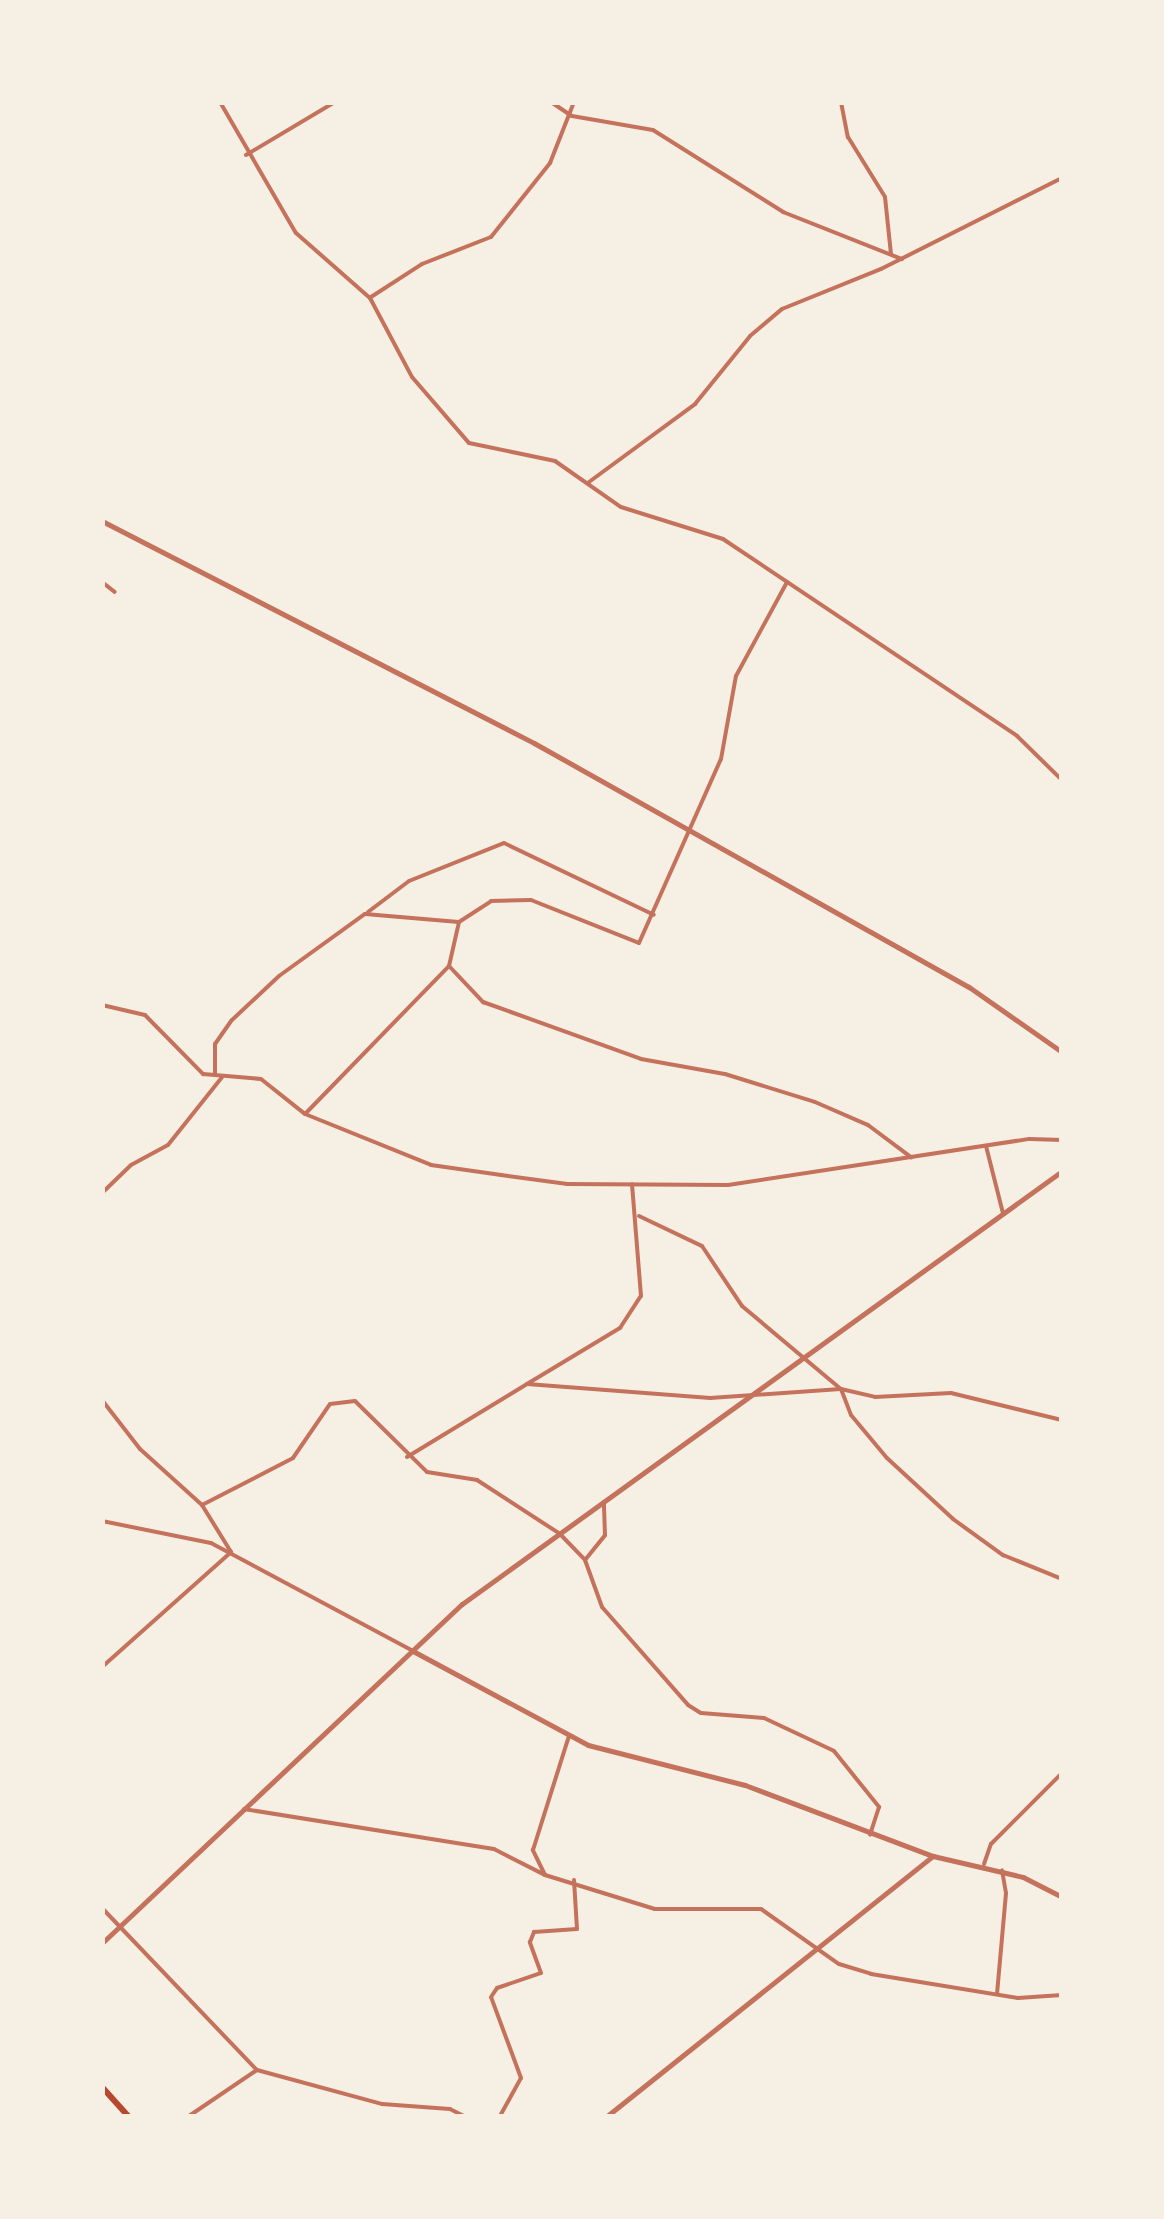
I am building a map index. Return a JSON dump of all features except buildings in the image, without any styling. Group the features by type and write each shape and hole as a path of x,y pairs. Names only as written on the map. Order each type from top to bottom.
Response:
{"main road":[{"path":"102,2087 128,2116"}],"street":[{"path":"220,102 246,155 296,233 370,298 412,377 470,443 554,461 621,506 723,539 1016,736 1062,780"},
{"path":"246,155 335,102"},
{"path":"551,102 572,116 653,130 784,212 902,259"},
{"path":"370,298 422,264 490,237 550,163 572,116 574,102"},
{"path":"841,102 848,137 885,197 890,254"},
{"path":"589,482 695,404 750,336 782,309 902,259 1062,178"},
{"path":"102,521 687,828 969,987 1062,1052"},
{"path":"102,582 115,592"},
{"path":"366,914 459,922 491,901 531,900 639,943 721,758 736,676 787,582"},
{"path":"215,1076 215,1044 232,1020 339,928 366,914 409,881 504,843 654,915"},
{"path":"306,1114 449,966 459,922"},
{"path":"449,966 483,1002 641,1059 725,1074 815,1102 868,1125 912,1158"},
{"path":"102,1005 145,1016 203,1074 260,1079 306,1114 431,1165 567,1184 728,1185 986,1146 1062,1140"},
{"path":"102,1194 131,1165 168,1145 222,1077"},
{"path":"986,1146 1003,1213"},
{"path":"102,1942 411,1650 604,1501 1062,1171"},
{"path":"407,1457 620,1328 641,1296 639,1216 632,1184"},
{"path":"639,1216 702,1246 742,1306 841,1388 851,1415 887,1458 953,1519 1003,1556 1062,1580"},
{"path":"527,1384 748,1396 841,1388 875,1397 951,1393 1062,1420"},
{"path":"202,1505 293,1458 330,1404 344,1398 356,1401 407,1457 427,1472 477,1480 560,1534 585,1560 602,1608 688,1705 701,1713 746,1714 789,1728 834,1752 856,1773 879,1807 870,1835"},
{"path":"102,1400 140,1449 202,1505 231,1552"},
{"path":"585,1560 605,1535 604,1501"},
{"path":"102,1521 169,1530 231,1552 569,1736 745,1784 870,1835 933,1856 1002,1870 1062,1898"},
{"path":"102,1667 231,1552"},
{"path":"545,1876 534,1850 569,1736"},
{"path":"984,1864 990,1844 1062,1773"},
{"path":"244,1809 352,1830 450,1839 494,1849 545,1876 574,1880 655,1909 761,1910 839,1964 871,1974 997,1994 1062,1995"},
{"path":"607,2116 933,1856"},
{"path":"997,1994 1006,1894 1002,1870"},
{"path":"500,2116 520,2078 491,1997 497,1988 541,1972 530,1942 534,1932 577,1929 574,1880"},
{"path":"102,1908 257,2070 382,2104 450,2109 464,2116"},
{"path":"189,2116 257,2070"}]}
